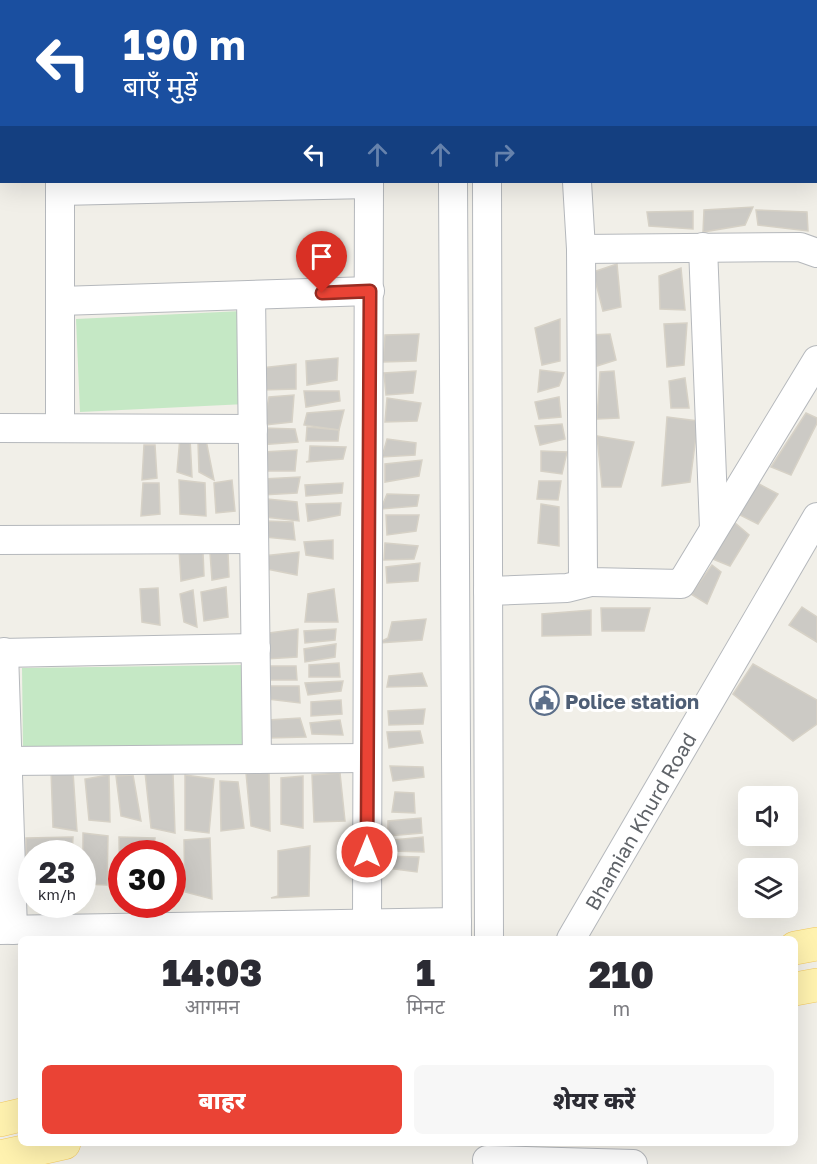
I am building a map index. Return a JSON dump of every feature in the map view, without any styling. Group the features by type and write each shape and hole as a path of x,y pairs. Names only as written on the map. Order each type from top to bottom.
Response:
{"main road":[{"path":"798,947 817,944"},
{"path":"798,988 817,985"},
{"path":"0,1120 18,1116"},
{"path":"0,1157 50,1146"}],"street":[{"path":"60,428 60,186 369,183 367,924"},
{"path":"256,648 2,652 7,761 6,930 367,924 457,931 453,183"},
{"path":"487,183 489,936"},
{"path":"577,183 581,249 583,575 591,582"},
{"path":"703,247 714,528"},
{"path":"581,249 800,247 817,253"},
{"path":"60,301 370,291"},
{"path":"251,295 257,759"},
{"path":"488,591 567,588 591,582 681,584 817,360"},
{"path":"0,428 253,429"},
{"name":"Bhamian Khurd Road","path":"573,936 817,517"},
{"path":"0,540 254,540"},
{"path":"7,761 366,758"},
{"path":"488,1156 633,1164"}],"green space":[{"path":"242,311 246,404 80,412 76,319"},
{"path":"244,665 245,746 23,749 22,668"}],"building":[{"path":"753,207 745,225 703,232 704,210"},
{"path":"756,210 807,212 808,231 758,225"},
{"path":"693,211 693,229 649,226 647,212"},
{"path":"617,264 621,307 603,311 593,272"},
{"path":"681,268 685,310 660,309 659,276"},
{"path":"560,319 560,361 542,365 535,328"},
{"path":"687,323 684,365 667,367 664,324"},
{"path":"419,334 416,361 383,362 385,335"},
{"path":"610,334 616,360 597,366 591,335"},
{"path":"338,358 337,380 307,385 306,361"},
{"path":"296,364 296,389 262,390 261,368"},
{"path":"540,370 564,373 559,386 538,392"},
{"path":"416,371 413,393 386,395 384,373"},
{"path":"614,371 619,418 597,419 600,372"},
{"path":"685,378 689,408 671,408 669,381"},
{"path":"304,391 339,391 340,401 306,407"},
{"path":"294,395 292,422 265,425 269,397"},
{"path":"559,397 561,417 539,419 535,402"},
{"path":"387,398 421,403 417,421 385,422"},
{"path":"344,410 339,430 304,425 307,413"},
{"path":"806,413 817,418 817,423 791,475 771,467"},
{"path":"667,417 698,421 690,482 662,486"},
{"path":"562,424 565,439 540,445 535,426"},
{"path":"307,427 339,430 338,441 306,441"},
{"path":"263,428 295,429 298,442 259,445"},
{"path":"597,436 634,442 621,487 602,487"},
{"path":"180,437 190,438 192,477 177,472"},
{"path":"387,439 416,443 415,455 382,457"},
{"path":"206,440 214,480 199,472 198,442"},
{"path":"144,445 155,445 157,478 142,480"},
{"path":"310,446 346,447 343,459 306,462 309,461"},
{"path":"297,450 295,471 263,471 263,452"},
{"path":"541,451 567,452 562,474 541,471"},
{"path":"422,460 419,476 385,482 385,464"},
{"path":"300,477 297,493 262,495 263,479"},
{"path":"179,480 205,483 206,516 180,514"},
{"path":"232,480 235,511 216,513 214,483"},
{"path":"539,481 561,481 558,500 537,499"},
{"path":"143,483 159,483 160,514 141,516"},
{"path":"343,483 342,493 306,496 305,485"},
{"path":"757,483 778,494 758,524 738,514"},
{"path":"387,494 419,495 417,506 381,509"},
{"path":"267,499 297,502 299,521 265,517"},
{"path":"341,503 340,515 308,521 306,504"},
{"path":"541,504 559,507 559,546 538,543"},
{"path":"386,515 419,515 416,531 387,535"},
{"path":"265,521 293,522 295,540 265,537"},
{"path":"734,522 749,535 730,566 710,558"},
{"path":"333,540 333,559 306,555 304,542"},
{"path":"385,543 418,546 414,559 384,560"},
{"path":"179,549 203,552 204,576 181,581"},
{"path":"228,552 229,577 212,580 210,553"},
{"path":"299,552 297,575 267,569 263,556"},
{"path":"420,563 418,581 387,583 386,567"},
{"path":"712,565 721,572 707,604 691,594"},
{"path":"226,587 228,617 204,621 201,592"},
{"path":"158,588 160,625 142,622 140,589"},
{"path":"334,589 338,622 305,622 308,594"},
{"path":"193,590 197,627 184,622 180,594"},
{"path":"802,607 817,617 817,642 789,625"},
{"path":"601,608 650,608 644,631 602,631"},
{"path":"591,610 591,635 542,636 542,614"},
{"path":"426,619 422,640 378,643 388,638 392,622"},
{"path":"298,629 297,657 266,659 262,634"},
{"path":"336,629 335,640 305,643 304,631"},
{"path":"336,644 335,657 305,662 304,649"},
{"path":"339,663 340,677 309,677 309,665"},
{"path":"753,664 817,700 817,724 793,741 733,694"},
{"path":"267,666 296,666 297,680 268,680"},
{"path":"422,673 427,686 387,687 389,676"},
{"path":"343,681 341,691 308,695 305,683"},
{"path":"266,686 299,686 300,703 268,699"},
{"path":"341,700 342,714 311,716 311,702"},
{"path":"425,709 423,724 389,725 388,711"},
{"path":"300,718 306,737 268,738 268,720"},
{"path":"340,720 343,735 312,734 310,723"},
{"path":"420,731 423,743 389,748 387,732"},
{"path":"390,766 423,767 424,777 393,781"},
{"path":"51,770 73,772 77,831 53,827"},
{"path":"145,772 173,772 175,833 151,828"},
{"path":"269,772 270,831 251,826 246,773"},
{"path":"340,773 345,821 314,822 312,775"},
{"path":"109,775 110,822 89,820 85,779"},
{"path":"133,775 141,821 121,816 116,776"},
{"path":"185,775 214,779 209,833 185,830"},
{"path":"303,776 303,828 281,824 281,778"},
{"path":"220,781 238,782 244,828 221,831"},
{"path":"395,792 414,793 415,813 392,812"},
{"path":"421,818 422,833 388,836 388,821"},
{"path":"83,833 108,836 107,885 96,885 96,840 83,840"},
{"path":"73,837 73,840 26,840 26,838"},
{"path":"119,837 155,838 155,840 119,840"},
{"path":"423,837 424,852 390,851 393,840"},
{"path":"210,838 212,899 186,892 186,840 184,840"},
{"path":"310,846 309,896 271,898 278,896 278,851"},
{"path":"384,856 419,857 417,872 387,868"}],"place":[{"name":"Police station","path":"544,701"}],"route":[{"path":"322,293 370,291 367,852"}]}
